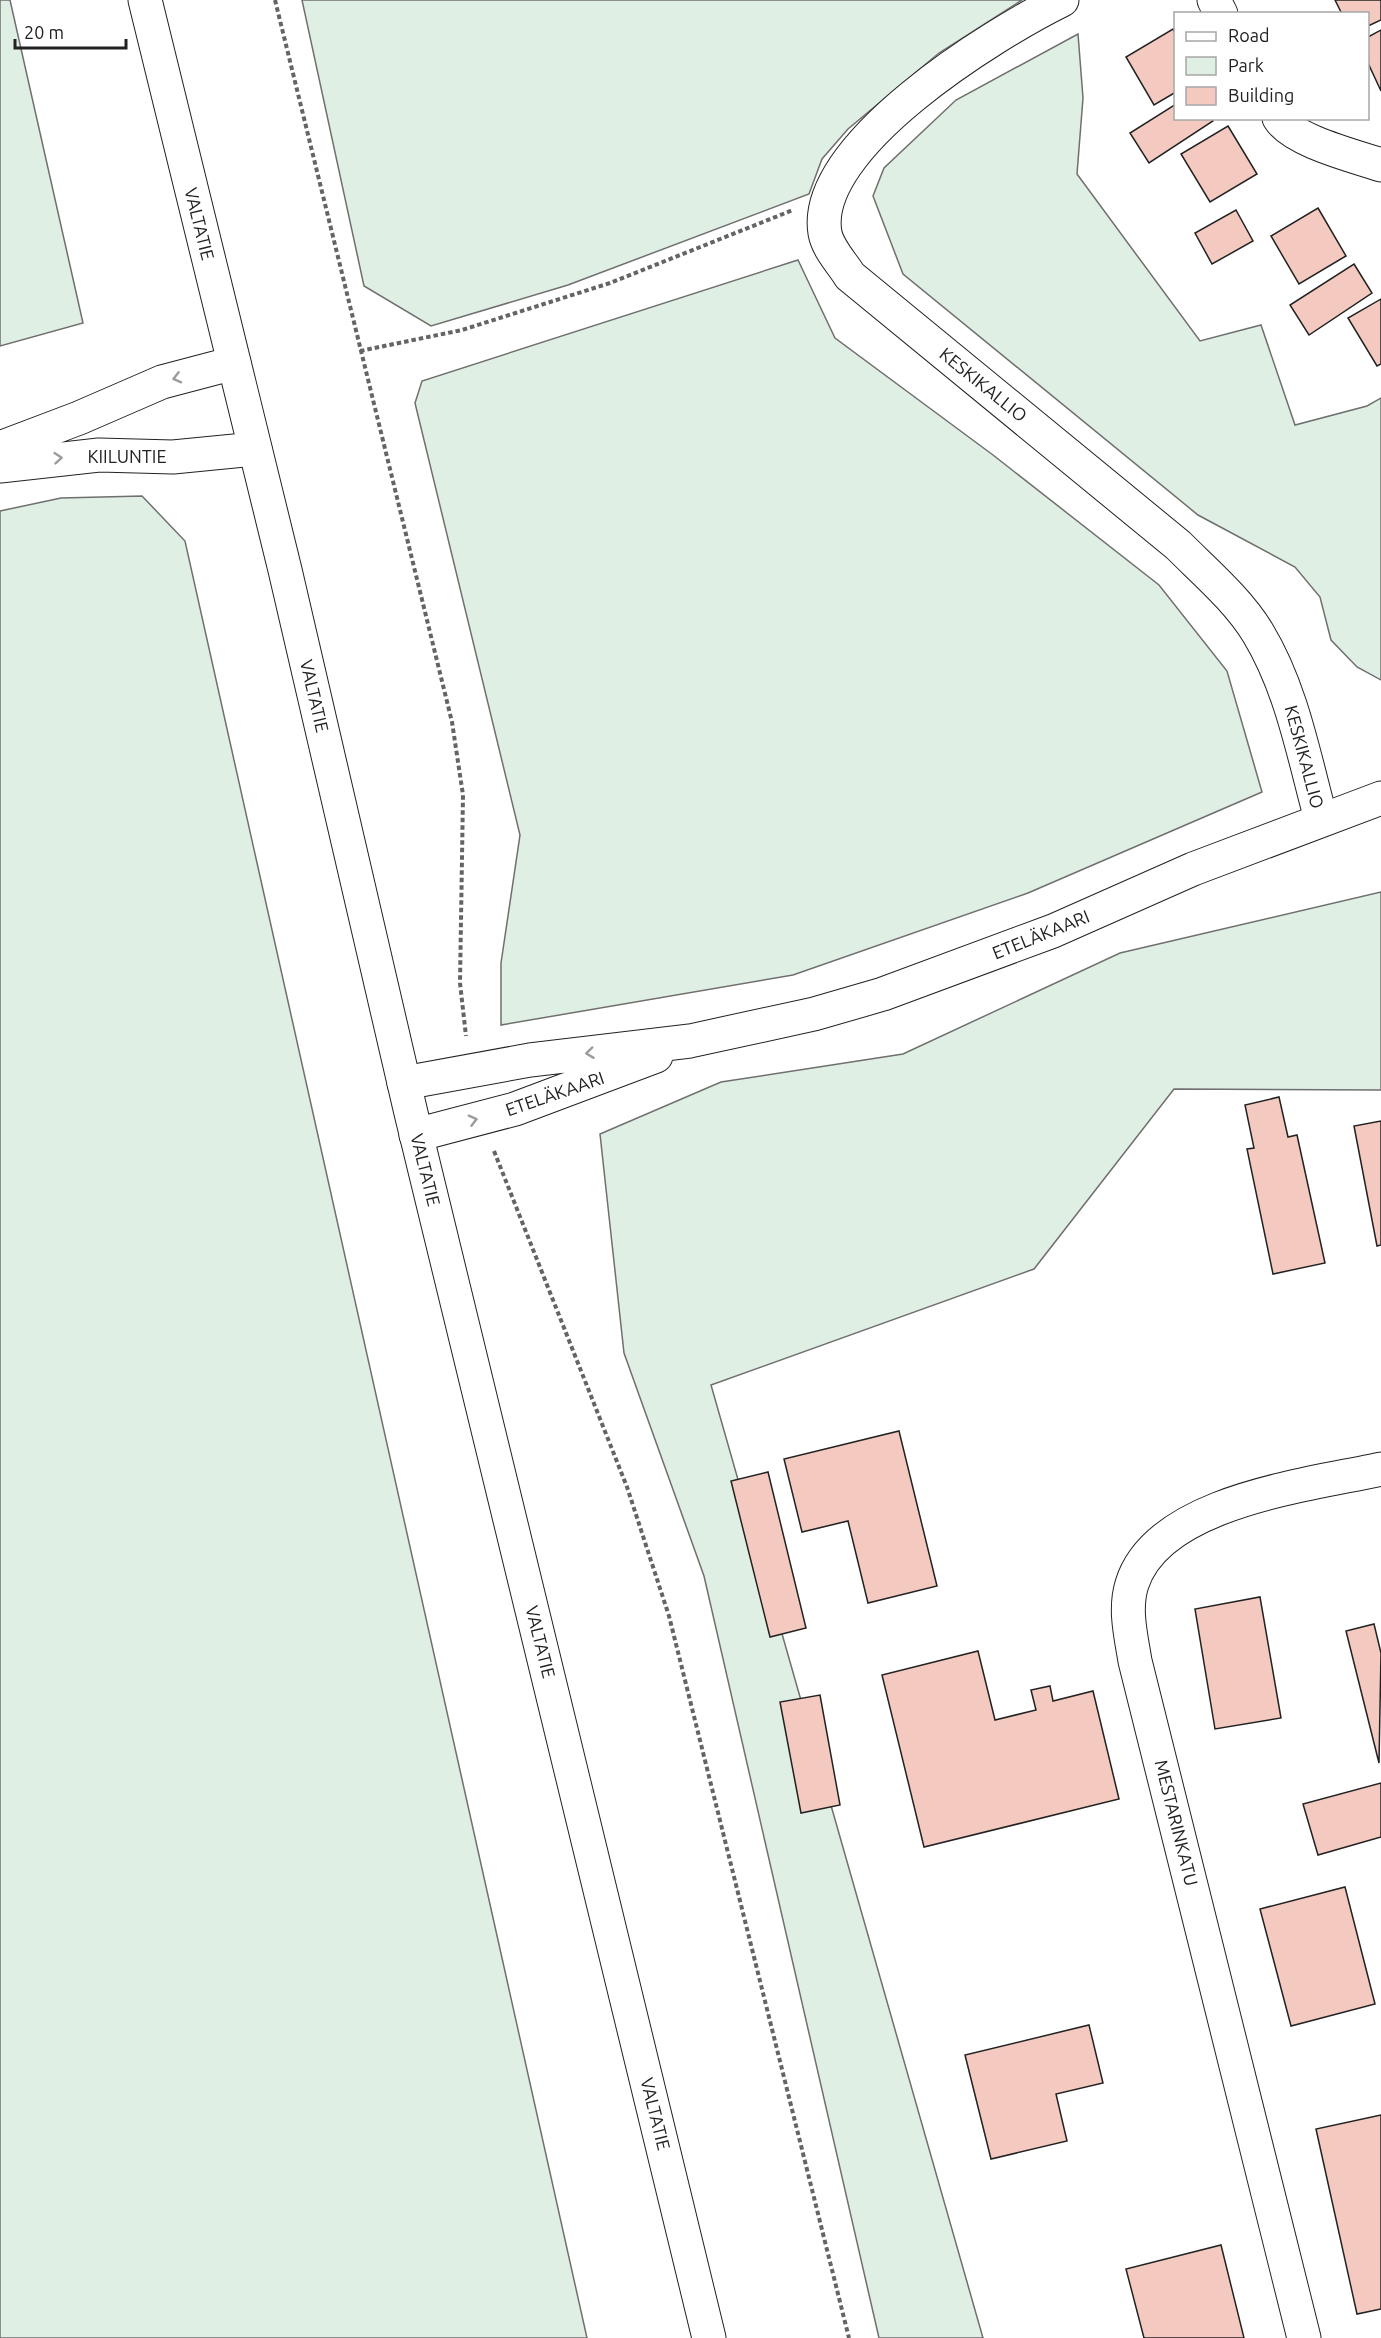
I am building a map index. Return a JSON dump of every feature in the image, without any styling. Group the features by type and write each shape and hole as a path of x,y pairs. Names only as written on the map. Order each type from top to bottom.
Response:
{"main road":[{"name":"VALTATIE","path":"145,0 255,449 416,1135 709,2338"},
{"name":"KESKIKALLIO","path":"1062,0 964,58 866,137 844,166 830,195 825,216 825,234 833,251 850,276 1178,545 1225,592 1258,632 1287,696 1321,819"},
{"path":"1280,120 1284,126 1300,135 1381,165"},
{"path":"0,448 79,418 162,382 234,363"},
{"name":"KIILUNTIE","path":"0,466 99,455 173,457 255,449"},
{"name":"ETELÄKAARI","path":"404,1083 472,1069 690,1041 814,1014 955,969 1053,931 1192,869 1381,798"},
{"name":"ETELÄKAARI","path":"416,1135 484,1118 633,1066 690,1041"},
{"name":"MESTARINKATU","path":"1304,2338 1135,1661 1129,1627 1129,1598 1133,1582 1149,1555 1174,1532 1197,1518 1251,1498 1381,1469"}],"path":[{"path":"275,0 452,722 463,795 460,984 472,1069"},
{"path":"360,351 462,330 610,282 830,195"},
{"path":"484,1118 499,1171 627,1487 669,1616 849,2338"}],"green space":[{"path":"0,0 10,0 83,323 0,346"},
{"path":"302,0 1022,0 939,53 848,129 822,159 809,194 568,285 431,326 364,286"},
{"path":"1078,34 1083,98 1077,174 1200,341 1261,325 1295,425 1367,406 1381,398 1381,680 1357,667 1331,640 1320,597 1295,567 1198,515 903,274 873,196 884,168 956,100"},
{"path":"798,260 835,338 993,455 1159,585 1227,671 1262,792 1028,893 793,975 501,1025 501,963 520,835 415,403 422,381"},
{"path":"142,496 185,541 587,2338 0,2338 0,511 61,498"},
{"path":"1381,892 1381,1090 1174,1089 1034,1269 711,1385 983,2338 879,2338 704,1576 624,1353 600,1134 721,1082 903,1054 1120,953"}],"building":[{"path":"1335,0 1381,0 1381,20 1369,26 1369,12 1341,12"},
{"path":"1173,29 1174,93 1154,105 1126,57"},
{"path":"1381,30 1381,91 1369,65 1369,36"},
{"path":"1174,105 1174,120 1213,121 1149,163 1130,133"},
{"path":"1228,126 1257,174 1210,202 1181,154"},
{"path":"1318,208 1346,256 1299,284 1271,236"},
{"path":"1236,210 1253,241 1212,264 1195,233"},
{"path":"1354,264 1372,293 1309,335 1290,305"},
{"path":"1381,299 1381,364 1377,366 1348,318"},
{"path":"1279,1097 1288,1137 1297,1135 1325,1263 1273,1274 1247,1149 1254,1148 1245,1105"},
{"path":"1381,1121 1381,1245 1377,1246 1354,1126"},
{"path":"899,1431 937,1586 868,1603 848,1521 802,1532 784,1459"},
{"path":"768,1472 806,1628 770,1637 731,1481"},
{"path":"1260,1597 1281,1718 1215,1729 1195,1609"},
{"path":"1374,1624 1381,1653 1379,1763 1346,1631"},
{"path":"978,1651 995,1720 1036,1710 1031,1690 1050,1686 1053,1701 1093,1691 1119,1799 924,1847 882,1675"},
{"path":"820,1695 840,1805 801,1813 780,1702"},
{"path":"1381,1783 1381,1837 1318,1855 1303,1804"},
{"path":"1345,1887 1375,2004 1291,2026 1260,1909"},
{"path":"1089,2025 1103,2083 1056,2094 1067,2141 991,2159 965,2055"},
{"path":"1381,2115 1381,2309 1357,2314 1316,2129"},
{"path":"1221,2245 1244,2338 1144,2338 1126,2269"}]}
